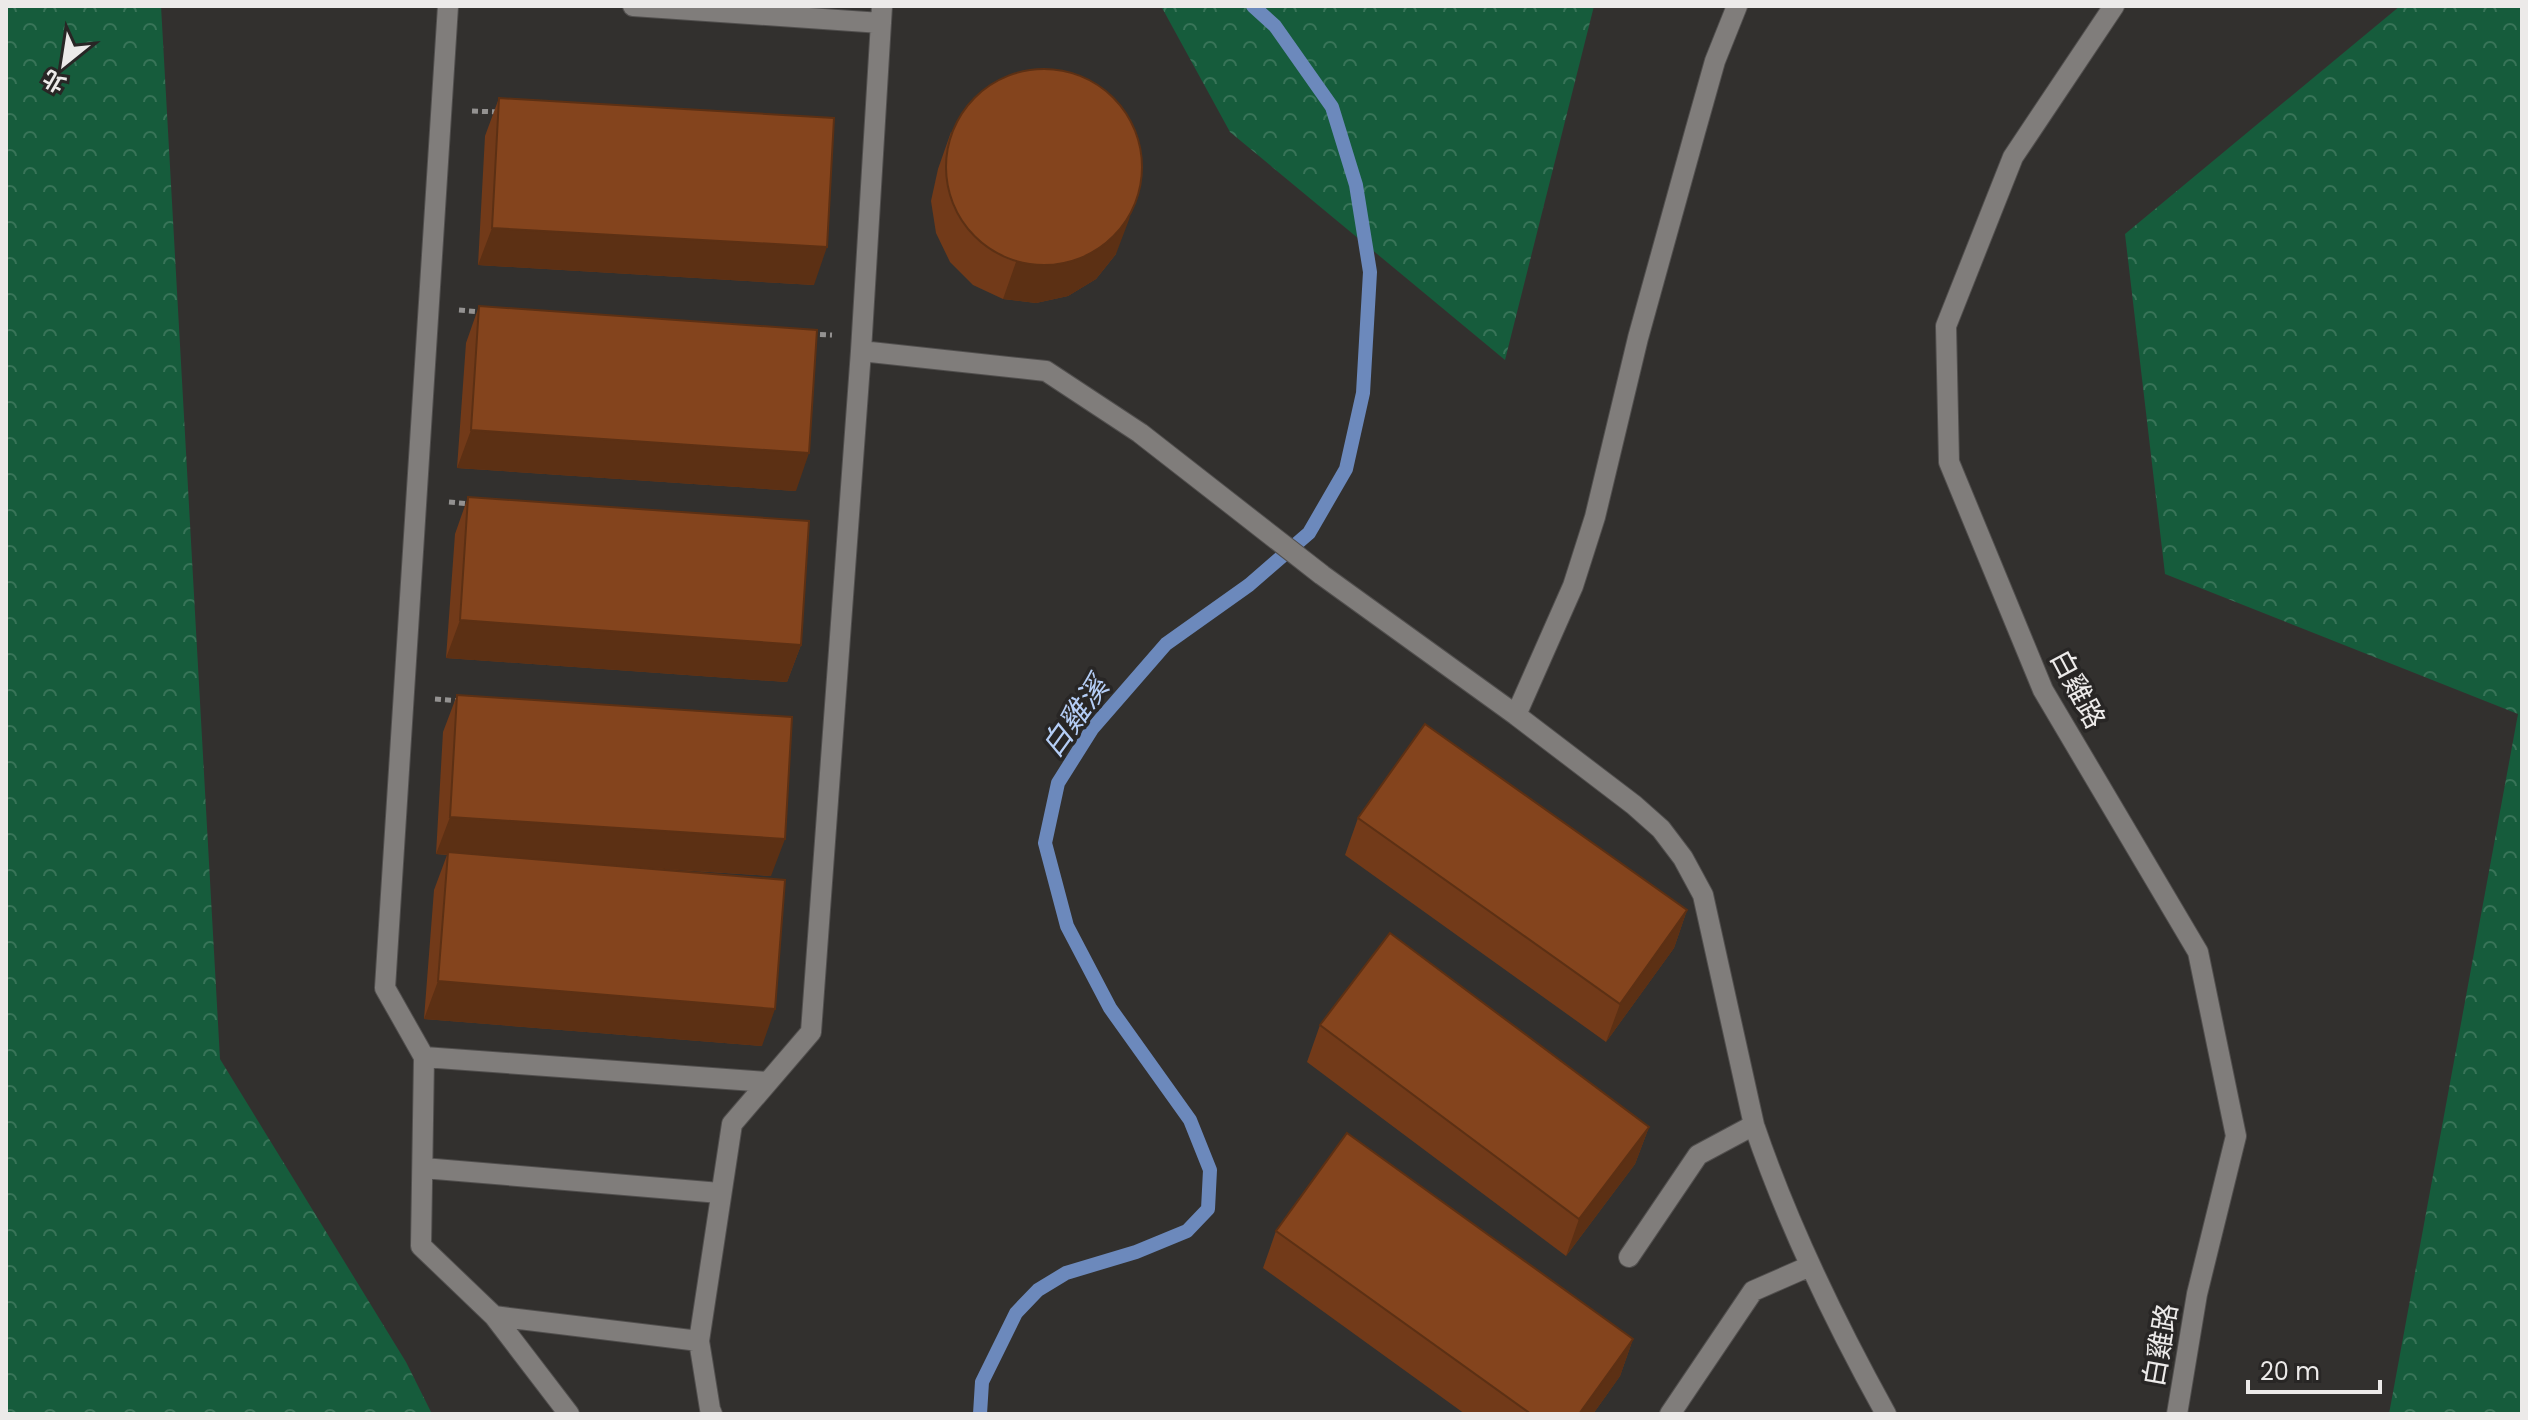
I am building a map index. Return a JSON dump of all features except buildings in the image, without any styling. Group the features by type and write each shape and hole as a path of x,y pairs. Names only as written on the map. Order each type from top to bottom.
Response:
{"street":[{"path":"448,6 385,988 424,1057 421,1246 494,1316 569,1414"},
{"path":"633,6 882,14 811,1032 732,1124 699,1341 712,1414"},
{"path":"1516,715 1573,586 1595,517 1638,338 1695,132 1715,61 1737,6"},
{"name":"白雞路","path":"2114,6 2013,157 1946,326 1949,462 2043,690 2198,952 2236,1136 2197,1294 2177,1414"},
{"path":"861,344 1046,371 1140,433 1322,575 1516,715 1661,829 1683,858 1703,895 1754,1125 1766,1160 1810,1266 1886,1414"},
{"path":"424,1057 767,1082"},
{"path":"1629,1257 1698,1155 1754,1125"},
{"path":"423,1168 720,1193"},
{"path":"1670,1414 1753,1291 1810,1266"},
{"path":"494,1316 699,1341"}],"path":[{"path":"441,109 503,113"},
{"path":"429,308 491,313"},
{"path":"799,333 861,344"},
{"path":"416,500 478,504"},
{"path":"404,696 467,701"}],"green space":[{"path":"6,6 161,6 220,1059 406,1362 432,1414 6,1414"},
{"path":"1161,6 1594,6 1505,360 1230,132"},
{"path":"2400,6 2522,6 2522,1414 2389,1414 2518,714 2165,574 2125,234"}],"waterway":[{"name":"白雞溪","path":"980,1414 982,1382 1016,1313 1038,1290 1066,1273 1136,1252 1187,1231 1208,1209 1210,1170 1190,1120 1110,1008 1067,926 1045,843 1058,783 1092,729 1166,644 1249,585 1309,533 1346,469 1363,393 1370,272 1356,185 1332,107 1275,26 1253,6"}]}
